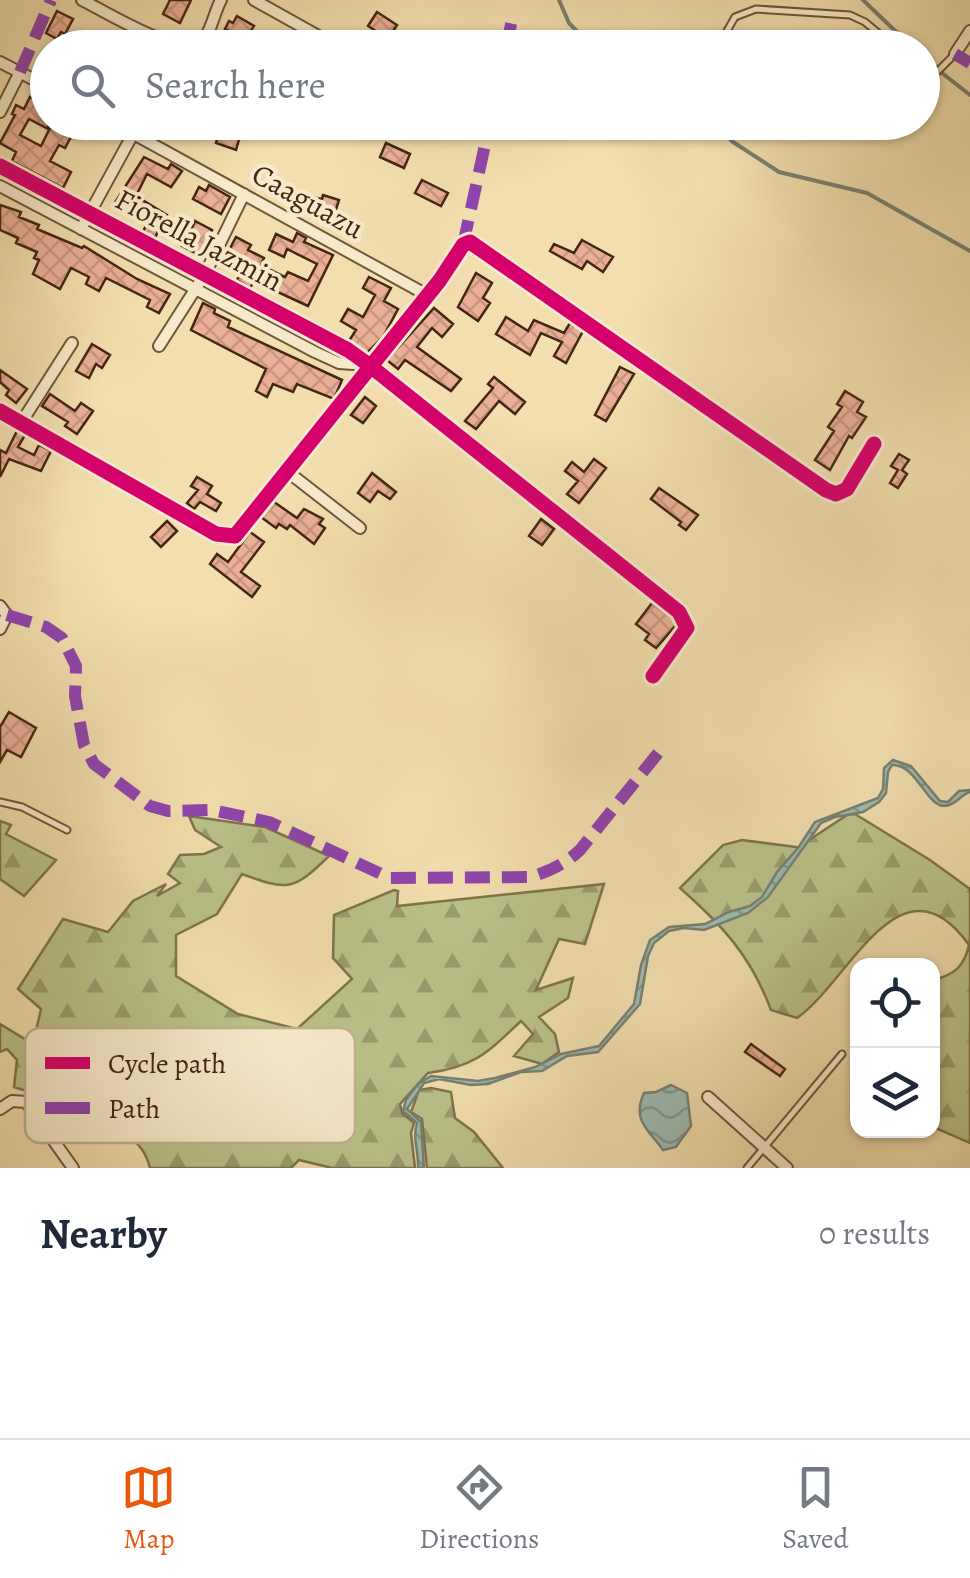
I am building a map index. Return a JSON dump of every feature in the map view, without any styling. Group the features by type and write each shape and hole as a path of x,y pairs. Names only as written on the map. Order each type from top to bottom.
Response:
{"street":[{"path":"82,0 143,30"},
{"path":"208,30 221,0"},
{"path":"254,0 308,30"},
{"path":"955,54 970,31"},
{"path":"0,62 30,77"},
{"path":"0,112 20,72"},
{"path":"81,228 130,140"},
{"name":"Caaguazu","path":"144,140 428,295"},
{"name":"Fiorella Jazmin","path":"0,166 348,350 369,366"},
{"name":"Fiorella Jazmin","path":"0,186 340,363 369,366"},
{"path":"159,346 206,274 244,194"},
{"path":"0,411 216,534 235,536 428,295 463,245 475,244 826,490 836,494 846,488 874,444"},
{"path":"21,422 72,343"},
{"path":"369,366 679,612 687,628 653,676"},
{"path":"288,472 360,528"},
{"path":"0,628 4,611"},
{"path":"708,1098 787,1168"},
{"path":"0,1109 12,1101 25,1102"},
{"path":"55,1143 73,1168"}],"lane":[{"path":"727,30 735,17 756,10 858,18 873,30"},
{"path":"940,69 955,54"},
{"path":"0,802 22,807 67,830"},
{"path":"748,1168 842,1054"}],"green space":[{"path":"855,814 970,889 970,1143 940,1130 940,978 957,969 969,945 944,919 921,911 898,916 850,958 817,1001 797,1018 771,1010 754,973 734,943 680,888 723,845 742,840 803,848 847,815"},
{"path":"189,816 265,827 329,856 307,876 289,884 242,874 217,914 176,935 176,976 238,1014 293,1028 37,1028 41,1009 18,989 63,919 108,932 133,901 166,884 157,896 180,883 168,874 180,855 204,854 221,847 195,830"},
{"path":"0,821 11,825 6,834 56,860 24,896 0,879"},
{"path":"604,884 585,944 559,939 536,990 573,978 568,998 539,1017 555,1034 559,1052 542,1064 514,1056 533,1034 521,1021 480,1056 458,1067 428,1073 400,1104 402,1113 414,1123 411,1133 415,1168 332,1168 299,1160 291,1168 150,1168 138,1144 355,1143 355,1028 298,1028 352,979 333,958 334,915 394,890 398,891 397,906"},
{"path":"0,1024 25,1039 25,1091 14,1087 17,1060 7,1049 0,1052"},
{"path":"419,1090 451,1092 455,1118 474,1132 503,1168 427,1168 422,1119 411,1112"}],"water":[{"path":"893,760 911,766 940,801 948,802 959,791 970,792 941,806 909,772 892,765 886,793 879,802 863,812 821,823 768,897 748,913 704,930 669,931 654,943 640,1004 598,1052 567,1056 542,1071 521,1072 488,1084 439,1079 424,1083 407,1109 421,1122 424,1168 418,1168 417,1123 403,1111 418,1084 431,1076 478,1081 495,1078 535,1067 561,1054 599,1046 634,1004 650,940 669,927 705,924 750,906 762,897 815,822 878,798 883,789 884,768"},
{"path":"671,1085 687,1093 691,1126 676,1147 663,1150 644,1125 640,1111 644,1093"}],"building":[{"path":"170,0 191,0 180,23 163,14"},
{"path":"57,11 73,19 67,30 48,30"},
{"path":"377,12 397,25 394,30 374,30 368,26"},
{"path":"237,16 254,26 251,30 225,29 229,21 233,23"},
{"path":"30,97 30,120 20,135 41,146 44,140 69,140 65,148 59,145 50,161 71,172 63,188 12,161 16,152 0,143 16,105 24,109"},
{"path":"217,140 239,140 236,150 216,143"},
{"path":"386,143 410,154 404,168 380,157"},
{"path":"144,157 182,171 171,187 147,174 136,196 167,215 165,219 190,232 195,221 212,230 199,255 159,229 155,238 143,232 147,223 114,204"},
{"path":"422,180 448,193 441,206 415,193"},
{"path":"209,185 230,197 221,214 193,199 199,187 206,191"},
{"path":"323,195 339,200 333,219 317,214 319,208 304,204 305,196 322,199"},
{"path":"0,205 21,212 19,217 39,225 37,229 84,246 170,294 159,313 147,307 150,300 106,278 99,291 86,284 89,277 71,268 60,289 33,274 39,260 34,258 37,252 0,230"},
{"path":"297,233 306,238 304,242 333,255 308,306 254,281 250,288 237,280 242,271 224,260 236,237 251,245 248,250 264,258 261,265 285,277 288,272 308,281 317,264 287,249 284,257 269,250 276,234 293,242"},
{"path":"582,240 613,257 603,272 587,261 582,269 550,251 554,244 574,253"},
{"path":"476,273 492,283 483,298 490,303 478,321 458,307"},
{"path":"369,277 391,288 384,301 398,309 383,337 367,353 349,341 356,330 341,321 348,309 363,317 375,295 363,288"},
{"path":"203,303 230,321 228,327 342,380 334,399 297,384 293,392 273,384 267,397 256,391 266,369 191,330"},
{"path":"434,308 453,324 442,337 432,328 417,347 461,379 451,391 405,360 398,369 387,360"},
{"path":"506,317 528,331 534,320 564,333 570,323 583,331 566,363 554,356 562,342 541,333 530,355 496,334"},
{"path":"92,344 110,355 102,368 96,364 89,378 76,371"},
{"path":"620,367 634,374 606,421 595,415"},
{"path":"0,370 27,389 16,403 6,395 9,390 0,382"},
{"path":"494,377 525,402 515,414 499,401 476,429 465,421 493,388 488,384"},
{"path":"845,391 863,402 857,412 866,417 852,438 849,436 830,470 815,460 834,431 828,427 842,407 837,404"},
{"path":"50,394 75,411 81,403 93,411 77,434 65,426 68,422 42,406"},
{"path":"365,397 376,406 363,423 351,415"},
{"path":"17,431 25,435 18,447 34,455 39,445 51,451 41,471 9,459 0,477 0,450 6,453"},
{"path":"899,454 909,460 902,470 907,474 898,488 890,483 898,470 891,466"},
{"path":"594,459 606,468 579,503 567,494 578,481 565,471 572,462 584,472"},
{"path":"372,473 396,492 390,499 378,491 370,502 358,493"},
{"path":"197,477 212,486 207,494 221,503 216,511 200,502 194,509 187,503 198,490 191,486"},
{"path":"659,488 698,515 686,530 651,499"},
{"path":"274,502 297,518 304,509 323,519 319,524 325,528 314,544 290,525 287,529 279,524 276,528 261,517"},
{"path":"541,519 554,529 542,545 529,536"},
{"path":"167,521 177,531 161,547 151,537"},
{"path":"250,532 264,542 241,572 260,586 252,597 210,564 217,554 228,562"},
{"path":"652,603 676,625 656,648 645,640 649,634 636,624"},
{"path":"9,712 36,728 21,757 7,750 0,762 0,727"},
{"path":"751,1044 785,1069 780,1076 745,1052"}],"waterway":[{"path":"559,0 576,30"},
{"path":"863,0 894,30"},
{"path":"942,73 970,95"},
{"path":"731,140 779,172 867,193 970,251"}],"marked path":[{"path":"38,30 51,0"},
{"path":"510,30 512,20"},
{"path":"20,72 30,49"},
{"path":"955,54 970,63"},
{"path":"463,245 486,140"},
{"path":"7,615 46,627 62,638 76,666 75,696 84,745 94,764 150,806 168,811 212,810 269,822 390,878 531,877 551,870 580,850 663,747"}],"cycle path":[{"path":"0,166 348,350 369,365 679,612 687,628 653,676"},
{"path":"0,411 216,534 235,536 440,280 463,245 470,242 826,490 836,494 847,489 874,444"}]}
